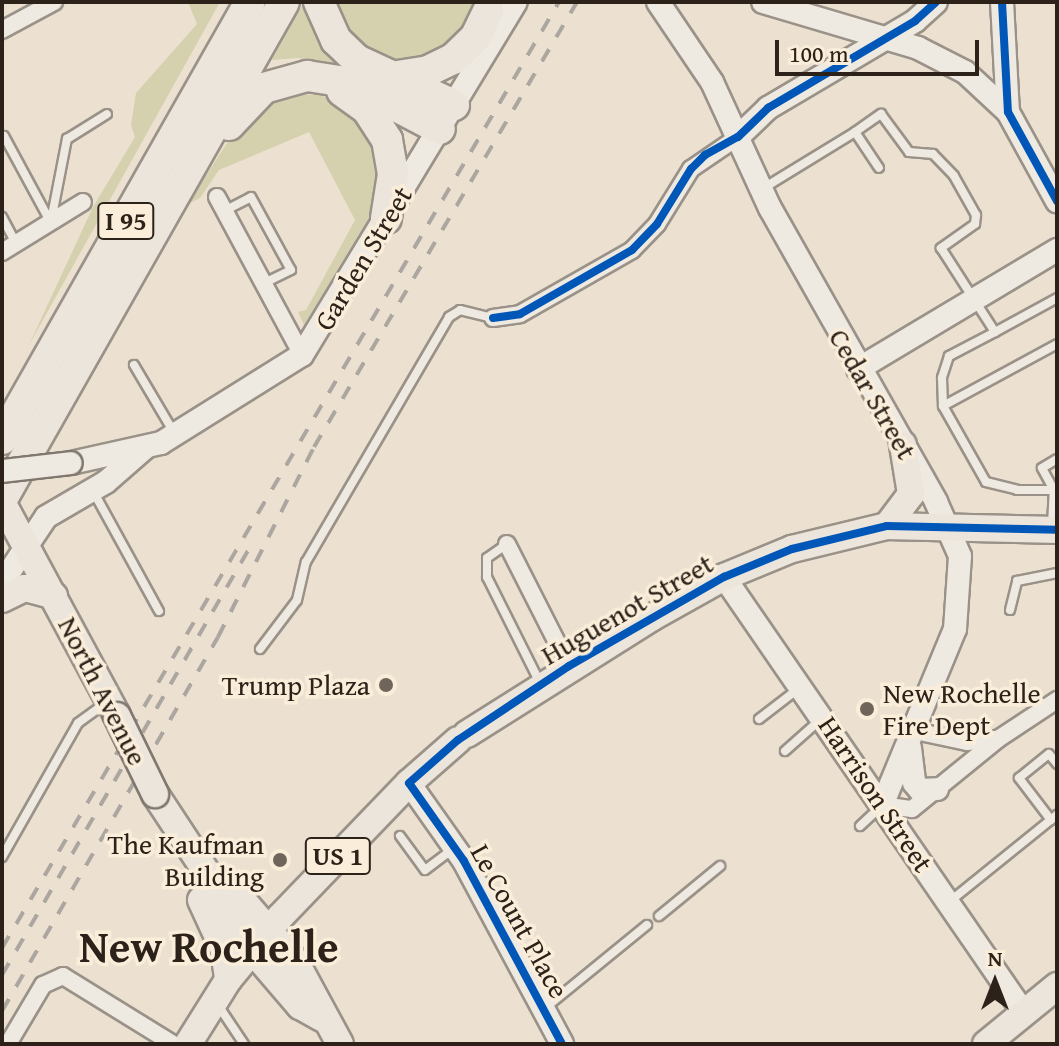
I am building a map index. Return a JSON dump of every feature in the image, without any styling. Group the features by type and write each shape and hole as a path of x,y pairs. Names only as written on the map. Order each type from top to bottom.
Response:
{"highway":[{"name":"I 95","path":"2,439 250,2"},
{"name":"I 95","path":"5,506 163,213 284,2"},
{"path":"319,2 328,29 347,52 389,77 454,105"},
{"path":"389,77 428,71 453,59 475,38 498,5"},
{"path":"163,213 247,102 273,83 307,76 454,105"},
{"path":"307,76 357,101 381,128 392,164 386,218"}],"main road":[{"path":"887,526 911,494 903,445"},
{"name":"North Avenue","path":"5,506 155,794 209,876 216,902 315,993 322,1018 340,1044"},
{"name":"Huguenot Street","path":"188,1044 260,940 409,783 462,737 569,666 724,577 792,549 887,526 946,524 1055,530"},
{"path":"2,599 25,588 54,596"},
{"path":"179,833 182,861 224,950 222,991"},
{"path":"986,1044 1057,986"}],"street":[{"path":"2,30 54,2"},
{"name":"Cedar Street","path":"658,2 712,82 761,189 946,524 961,560 960,607 913,737 882,805"},
{"path":"763,2 858,34 887,38 949,62 1008,112 1057,201"},
{"path":"493,318 520,314 632,250 657,224 691,169 738,137 768,108 887,38 936,2"},
{"path":"1002,2 1008,112"},
{"name":"Garden Street","path":"2,471 71,463 145,448 175,436 302,355 454,105 498,5"},
{"path":"9,248 83,202"},
{"path":"221,204 302,355"},
{"path":"858,369 1057,250"},
{"name":"Garden Street","path":"2,583 46,517 128,466 145,448"},
{"path":"507,544 569,666"},
{"name":"Harrison Street","path":"724,577 824,717 1024,1013"},
{"path":"882,805 912,809 998,739 1057,700"},
{"path":"937,789 920,790 914,783 913,737 967,742 998,739"},
{"name":"Le Count Place","path":"409,783 454,847 544,1009 557,1042"},
{"path":"8,1044 43,985 55,976 71,977 173,1044"}],"lane":[{"path":"51,222 67,139 107,114"},
{"path":"761,189 881,114 909,152 933,154 954,176 976,215 975,224 941,248 972,303 995,332"},
{"path":"855,132 879,168"},
{"path":"4,136 51,222"},
{"path":"221,204 251,197 291,270 264,283"},
{"path":"2,217 9,248"},
{"path":"1056,490 1017,490 986,482 943,406 942,378 949,356 1057,298"},
{"path":"260,649 297,600 306,562 449,317 460,310 493,318"},
{"path":"943,406 1057,344"},
{"path":"134,365 175,436"},
{"path":"1055,530 1056,490 1042,468 1057,459"},
{"path":"92,490 159,611"},
{"path":"507,544 487,558 487,577 540,684"},
{"path":"1010,610 1017,581 1057,573"},
{"path":"759,719 802,686"},
{"path":"2,857 78,723 113,709"},
{"path":"785,751 824,717"},
{"path":"949,902 1054,817 1019,778 1049,754 1057,764"},
{"path":"860,826 882,805"},
{"path":"400,836 425,870 454,847"},
{"path":"659,916 720,866"},
{"path":"544,1009 647,925"},
{"path":"222,991 241,1042"}],"shaded area":[{"path":"188,2 220,2 29,345 93,207 135,137 131,125 136,93 197,24"},
{"path":"329,2 473,2 466,27 451,44 417,60 384,60 353,47"},
{"path":"303,4 344,61 341,67 298,58 272,60"},
{"path":"288,94 320,95 345,105 379,152 371,214 304,325 298,312 306,310 355,220 309,132 219,170 200,198 188,204 232,135 259,106"}],"railway":[{"path":"2,948 559,2"},
{"path":"2,1011 218,637 314,447 577,2"},
{"path":"2,975 252,543"}],"cycle path":[{"path":"493,318 520,314 632,250 657,224 691,169 705,155 738,137 768,108 915,21 936,2"},
{"path":"1002,2 1008,112 1057,201"},
{"path":"562,1044 464,861 409,783 458,740 569,666 724,577 792,549 887,526 1057,530"}],"place":[{"name":"Trump Plaza","path":"386,685"},
{"name":"New Rochelle Fire Dept","path":"867,709"},
{"name":"The Kaufman Building","path":"280,860"}],"district":[{"name":"New Rochelle","path":"209,946"}]}
